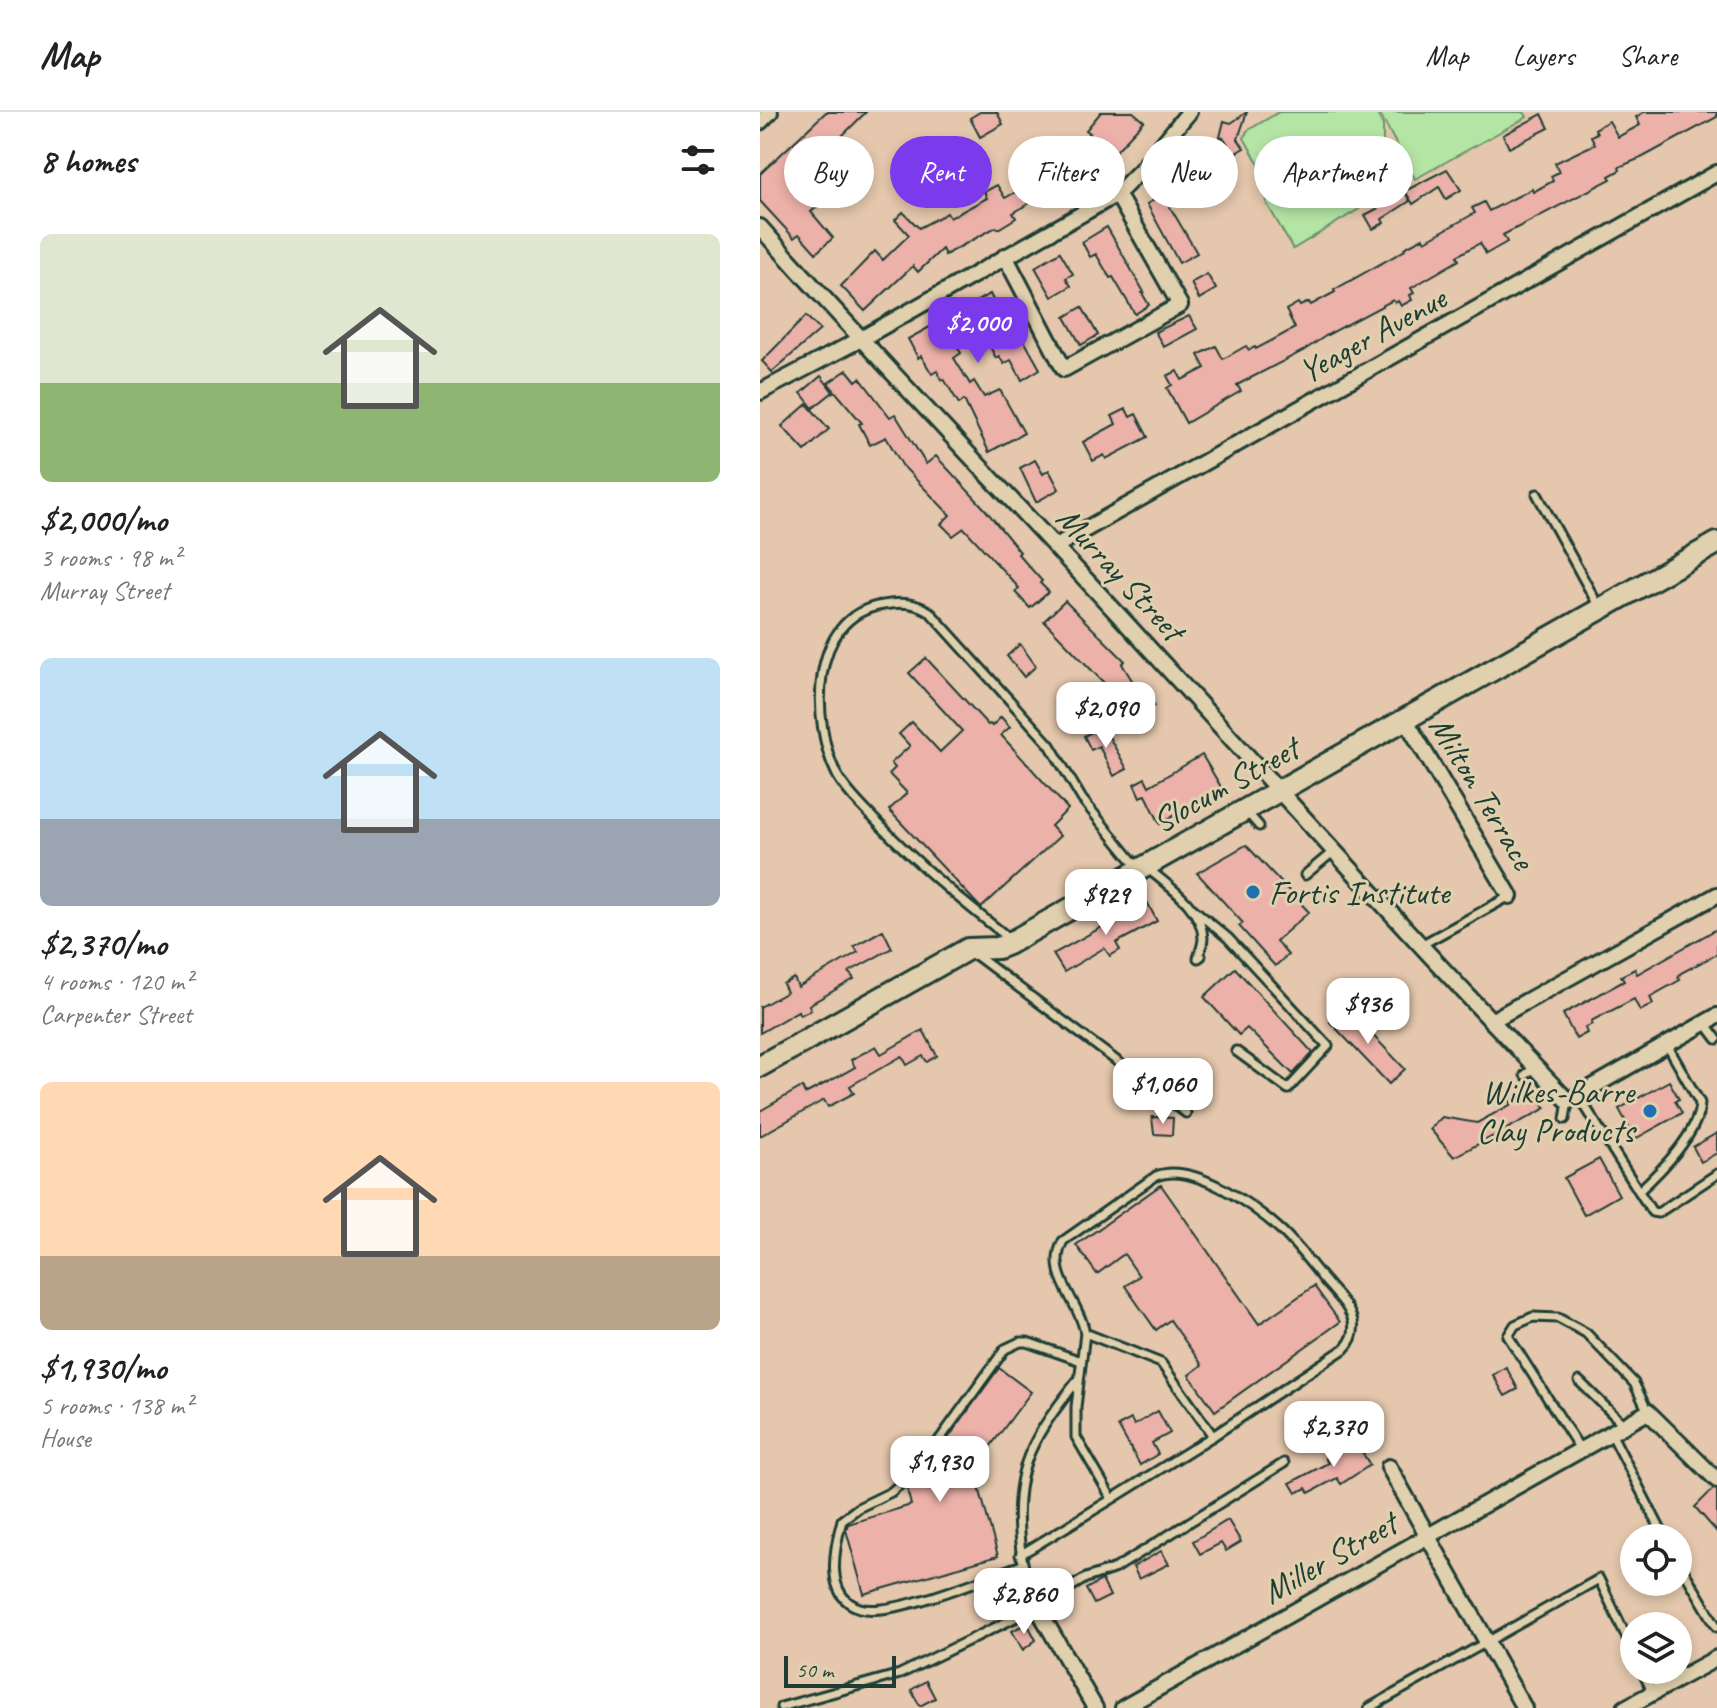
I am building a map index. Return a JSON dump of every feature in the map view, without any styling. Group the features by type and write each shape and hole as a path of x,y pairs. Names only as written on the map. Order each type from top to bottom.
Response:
{"street":[{"path":"760,122 770,112"},
{"path":"1125,186 1189,112"},
{"name":"Yeager Avenue","path":"1056,546 1717,173"},
{"path":"760,392 859,340 1092,208"},
{"path":"1005,256 1064,369 1180,305 1125,208"},
{"name":"Murray Street","path":"760,227 859,340 1056,546 1491,1021 1530,1071 1573,1098"},
{"name":"Slocum Street","path":"760,1066 968,949 998,948 1717,543"},
{"name":"Milton Terrace","path":"1405,719 1510,896"},
{"path":"1491,1021 1717,895"},
{"path":"1573,1098 1711,1020"},
{"path":"1648,1412 1717,1480"},
{"name":"Miller Street","path":"1123,1708 1648,1412"},
{"path":"1389,1467 1524,1708"},
{"path":"1036,1604 1095,1708"},
{"path":"1625,1708 1717,1658"}],"lane":[{"path":"1537,494 1600,609"},
{"path":"1012,940 930,875 856,801 836,773 820,718 823,668 827,652 838,632 864,610 894,603 912,604 930,612 1050,745 1082,799 1142,868 1228,938 1328,1046 1288,1089 1236,1051"},
{"path":"1244,810 1259,826"},
{"path":"1305,875 1334,851"},
{"path":"1421,945 1510,896"},
{"path":"1192,908 1198,917 1203,938 1198,958 1201,956"},
{"path":"968,949 1186,1113"},
{"path":"1711,1020 1717,1039"},
{"path":"1639,1191 1666,1166 1699,1114 1700,1103 1667,1045"},
{"path":"1565,1119 1573,1098"},
{"path":"1573,1098 1652,1212 1658,1213 1717,1174"},
{"path":"1020,1555 1112,1499 1213,1436 1344,1349 1353,1335 1354,1325 1347,1308 1282,1231 1247,1204 1191,1174 1167,1171 1156,1176 1063,1241 1060,1249 1059,1273 1080,1314 1085,1333 1076,1437 1112,1499"},
{"path":"1580,1449 1508,1336 1515,1325 1533,1317 1558,1318 1586,1333 1634,1383 1648,1412"},
{"path":"1085,1333 1161,1363 1213,1436"},
{"path":"1022,1565 923,1599 865,1610 850,1603 840,1590 834,1558 842,1520 858,1508 891,1492 919,1468 1005,1349 1027,1342 1081,1361"},
{"path":"1036,1604 1020,1555 1020,1505 1025,1463 1043,1428 1079,1378"},
{"path":"1579,1381 1617,1429 1659,1524"},
{"path":"781,1707 890,1678 1086,1578 1116,1568 1284,1463"},
{"path":"1369,1708 1599,1579 1620,1623"},
{"path":"1692,1585 1717,1627"},
{"path":"1648,1684 1652,1692"}],"green space":[{"path":"1279,112 1376,112 1383,125 1383,136 1254,136 1254,156 1244,138 1247,131"},
{"path":"1379,112 1524,112 1527,117 1415,179 1413,136 1392,136"},
{"path":"1269,208 1360,208 1359,209 1293,249"}],"building":[{"path":"826,112 866,112 842,136 800,136"},
{"path":"980,112 997,112 1003,124 979,136 970,118"},
{"path":"1101,112 1133,112 1144,121 1125,141 1125,136 1086,136 1090,133 1086,130"},
{"path":"1247,112 1238,139 1238,136 1220,136 1224,121 1231,123"},
{"path":"1644,112 1717,112 1717,117 1619,167 1620,170 1609,176 1611,179 1503,235 1507,242 1486,254 1480,243 1457,256 1459,260 1411,288 1414,293 1410,295 1412,300 1401,306 1393,300 1327,335 1237,385 1241,391 1186,423 1167,388 1172,385 1167,376 1177,371 1182,380 1205,368 1198,355 1216,346 1223,359 1246,346 1249,350 1256,349 1295,328 1286,310 1298,303 1300,306 1309,302 1311,305 1335,292 1404,248 1423,238 1425,241 1475,213 1472,208 1484,202 1489,211 1553,181 1551,176 1559,172 1555,163 1595,144 1591,136 1597,133 1595,129 1609,121 1618,137 1640,125 1636,117"},
{"path":"1542,114 1549,128 1509,148 1503,135"},
{"path":"784,151 784,208 816,208 811,212 833,238 816,253 799,234 794,238 760,201 760,174"},
{"path":"1447,169 1461,190 1446,199 1439,187 1413,204 1413,187"},
{"path":"997,185 1005,198 1008,196 1008,208 1022,208 1013,213 1016,218 945,255 942,249 918,272 913,266 865,311 841,286 875,251 883,260 909,235 895,220 903,212 919,228 947,213 950,218 968,208 992,208 992,188"},
{"path":"1149,208 1171,208 1197,253 1179,263"},
{"path":"1378,208 1399,208 1373,229 1365,215"},
{"path":"1107,227 1149,305 1135,314 1113,277 1110,278 1096,254 1090,257 1082,242"},
{"path":"1060,252 1073,274 1066,278 1071,286 1052,297 1035,267"},
{"path":"1207,274 1216,289 1199,299 1191,283"},
{"path":"990,294 999,312 1006,308 1040,369 1022,380 1011,360 1004,364 999,356 996,358 978,324 952,338 961,353 954,358 970,384 974,381 984,397 1000,390 1024,433 989,452 964,400 959,404 937,371 932,374 921,356 918,358 908,339"},
{"path":"1082,307 1098,335 1081,345 1065,317"},
{"path":"806,316 820,330 772,372 762,361"},
{"path":"1189,316 1197,329 1164,347 1155,332"},
{"path":"847,370 856,381 860,378 890,417 895,414 926,464 936,456 1020,552 1018,554 1049,592 1030,608 1015,592 1019,588 964,528 953,536 941,524 950,515 902,465 886,437 870,445 859,424 862,423 828,383"},
{"path":"821,376 833,392 813,408 801,393"},
{"path":"807,404 829,429 805,451 782,426"},
{"path":"1126,409 1130,417 1136,414 1148,437 1106,459 1104,455 1093,461 1083,442 1116,424 1112,416"},
{"path":"1035,460 1043,474 1049,470 1059,489 1036,502 1020,468"},
{"path":"1065,601 1125,661 1122,664 1141,695 1146,692 1155,706 1138,717 1135,713 1129,717 1106,685 1044,621"},
{"path":"1020,644 1036,666 1024,677 1007,656"},
{"path":"926,658 988,725 992,726 1001,717 1010,727 1001,735 1068,809 1051,826 1060,836 981,908 889,810 907,793 889,774 895,768 891,763 910,746 899,734 912,722 940,752 962,731 909,673"},
{"path":"1103,726 1127,769 1114,776 1099,746 1091,750 1084,736"},
{"path":"1202,755 1221,787 1160,824 1146,795 1140,797 1134,784 1145,778 1149,786"},
{"name":"Fortis Institute","path":"1246,845 1309,912 1276,941 1288,955 1275,966 1239,926 1243,923 1197,873"},
{"path":"1147,902 1157,921 1116,943 1120,950 1110,956 1104,948 1064,972 1053,954"},
{"path":"1717,929 1717,954 1681,973 1678,977 1680,980 1650,997 1653,1004 1640,1011 1634,999 1591,1021 1592,1024 1585,1028 1587,1033 1576,1039 1563,1014 1624,981 1621,976 1635,969 1637,974"},
{"path":"883,930 892,948 849,972 854,979 809,1005 811,1010 800,1015 798,1011 760,1033 760,1007 787,992 783,984 794,978 798,987 858,952 854,946"},
{"path":"1235,968 1313,1053 1293,1074 1247,1028 1239,1035 1204,997"},
{"path":"1346,1007 1405,1069 1389,1084 1330,1022"},
{"path":"923,1030 937,1056 927,1062 923,1056 907,1065 902,1056 850,1086 854,1093 828,1107 824,1100 760,1136 760,1111 802,1087 805,1094 839,1076 855,1067 851,1060 876,1046 881,1054"},
{"name":"Wilkes-Barre Clay Products","path":"1669,1081 1679,1099 1675,1101 1682,1113 1635,1139 1619,1109"},
{"path":"1531,1089 1546,1108 1454,1157 1430,1129 1442,1117 1477,1123 1512,1104 1510,1101"},
{"path":"1152,1117 1173,1118 1172,1135 1154,1134"},
{"path":"1717,1133 1717,1153 1701,1162 1693,1147"},
{"path":"1599,1159 1619,1195 1584,1215 1564,1178"},
{"path":"1161,1185 1259,1324 1314,1286 1340,1322 1215,1411 1189,1375 1202,1365 1170,1320 1156,1330 1125,1286 1139,1276 1124,1254 1097,1274 1076,1245"},
{"path":"1506,1367 1518,1389 1505,1396 1493,1375"},
{"path":"999,1368 1031,1392 984,1455 989,1469 975,1473 998,1556 864,1594 846,1530 848,1524 911,1505 907,1489 920,1486 919,1480 943,1474 944,1444"},
{"path":"1158,1411 1170,1433 1152,1443 1158,1454 1140,1465 1118,1426 1131,1419 1134,1425"},
{"path":"1354,1439 1370,1465 1341,1484 1337,1478 1309,1493 1306,1488 1296,1493 1290,1483 1328,1463 1325,1458"},
{"path":"1713,1489 1717,1490 1717,1532 1695,1507"},
{"path":"1228,1520 1241,1542 1226,1551 1221,1543 1200,1554 1193,1541"},
{"path":"1161,1551 1169,1564 1139,1579 1133,1567"},
{"path":"1102,1580 1110,1596 1094,1604 1086,1589"},
{"path":"1027,1623 1036,1640 1023,1650 1012,1631"},
{"path":"926,1681 935,1698 920,1706 911,1690"}],"place":[{"name":"Fortis Institute","path":"1253,892"},
{"name":"Wilkes-Barre Clay Products","path":"1650,1111"}]}
